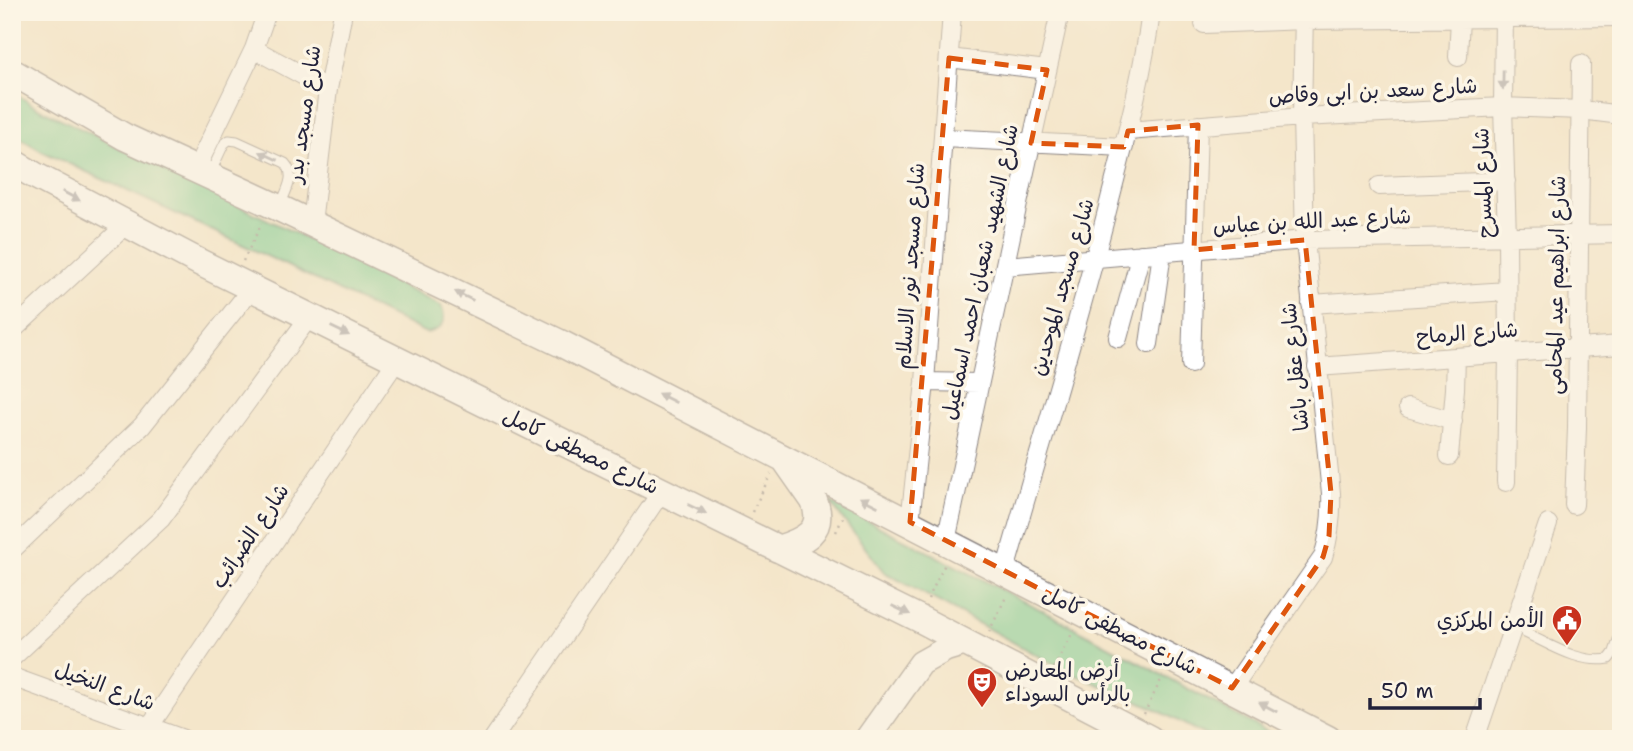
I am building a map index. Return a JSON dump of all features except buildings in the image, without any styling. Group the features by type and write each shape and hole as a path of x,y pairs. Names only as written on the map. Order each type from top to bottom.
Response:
{"main road":[{"name":"شارع مصطفى كامل","path":"12,72 125,137 312,223 562,344 1328,739"},
{"name":"شارع مصطفى كامل","path":"12,162 126,225 918,618 970,648 1143,735"},
{"path":"778,549 806,538 817,519 814,501 782,457"},
{"path":"867,739 921,663 946,649 970,648"}],"street":[{"path":"203,172 267,12"},
{"name":"شارع مسجد بدر","path":"312,223 328,89 343,12"},
{"name":"شارع مسجد نور الاسلام","path":"910,522 925,382 952,12"},
{"name":"شارع الشهيد شعبان احمد اسماعيل","path":"951,543 979,383 1059,12"},
{"name":"شارع مسجد الموحدين","path":"1010,574 1126,139 1151,12"},
{"name":"شارع المسرح","path":"1504,15 1508,353 1506,482"},
{"path":"1204,24 1304,16 1621,16"},
{"name":"شارع عقل باشا","path":"1232,688 1323,557 1329,536 1331,493 1305,240 1302,117 1304,16"},
{"path":"1458,57 1460,18"},
{"path":"254,49 328,89"},
{"path":"949,58 1047,69"},
{"name":"شارع ابراهيم عيد المحامى","path":"1574,505 1581,64"},
{"name":"شارع سعد بن ابى وقاص","path":"943,138 1031,143 1126,139 1198,125 1503,107 1621,114"},
{"path":"1191,364 1198,125"},
{"path":"1380,186 1506,181"},
{"path":"12,331 126,225"},
{"name":"شارع عبد الله بن عباس","path":"1006,266 1305,240 1621,234"},
{"path":"1149,344 1162,253"},
{"path":"1118,338 1141,254"},
{"path":"12,550 142,426 243,283"},
{"path":"1311,304 1507,291"},
{"path":"12,658 161,519 310,316"},
{"name":"شارع الرماح","path":"1317,367 1621,345"},
{"path":"1449,456 1456,357"},
{"name":"شارع الضرائب","path":"145,732 397,360"},
{"path":"925,382 979,383"},
{"path":"1408,408 1452,421"},
{"path":"494,739 662,491"},
{"path":"1475,739 1548,524"},
{"name":"شارع النخيل","path":"12,677 145,732 183,739"}],"lane":[{"path":"203,172 229,140 237,141 285,163 290,169 291,177 275,206"},
{"path":"1525,634 1577,657 1598,661 1609,659 1620,635"}],"path":[{"path":"243,283 275,206"},
{"path":"742,531 782,457"},
{"path":"918,618 951,543"},
{"path":"970,648 1010,574"},
{"path":"1045,684 1084,612"},
{"path":"1143,735 1173,658"}],"highlighted area":[{"path":"949,58 1047,70 1031,143 1124,147 1128,131 1198,125 1194,250 1305,240 1331,493 1329,536 1323,557 1232,688 910,522"}],"green space":[{"path":"12,91 34,106 441,306 444,321 436,330 426,333 42,151 12,133"},
{"path":"829,501 1053,616 1281,739 1212,739 1150,706 1064,670 884,572"}],"place":[{"name":"الأمن المركزي","path":"1567,647"},
{"name":"أرض المعارض بالرأس السوداء","path":"982,709"}]}
